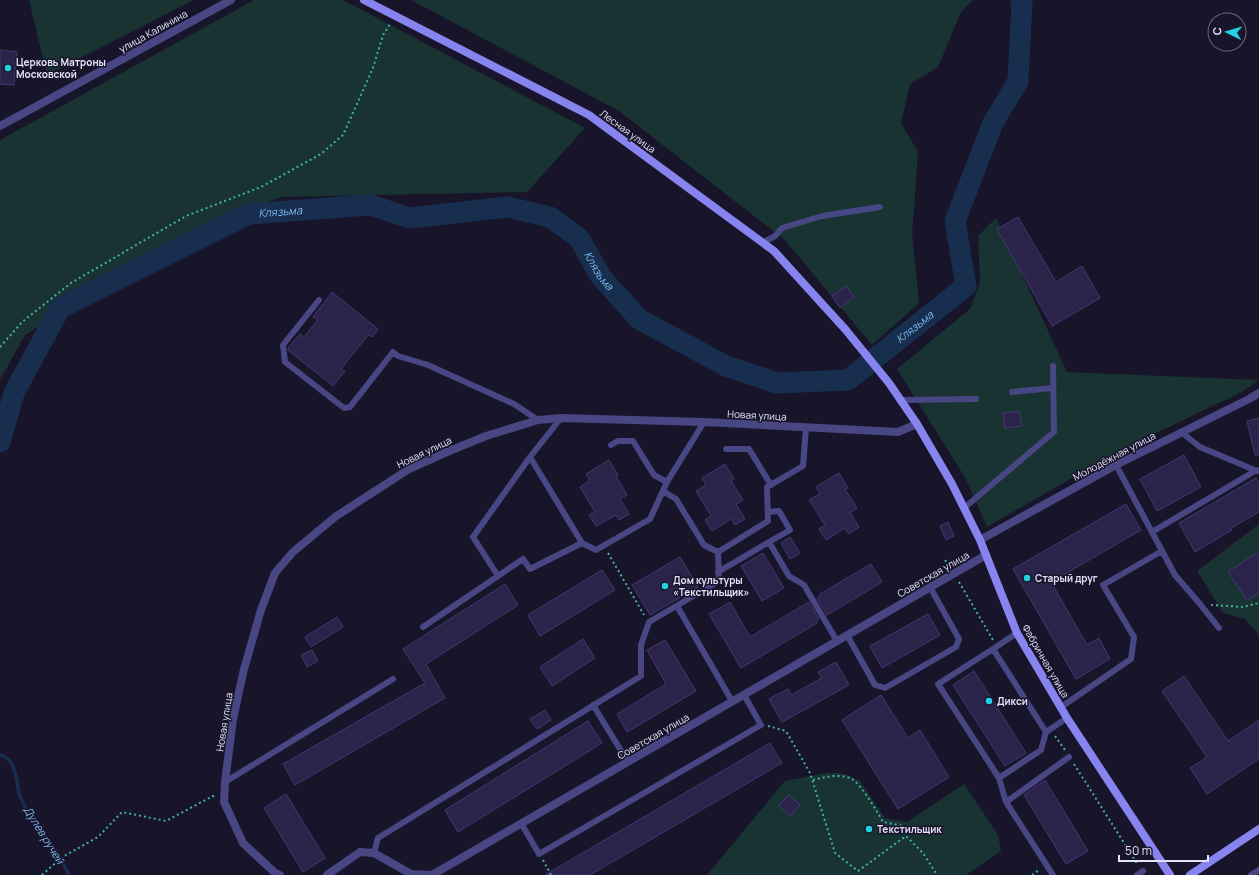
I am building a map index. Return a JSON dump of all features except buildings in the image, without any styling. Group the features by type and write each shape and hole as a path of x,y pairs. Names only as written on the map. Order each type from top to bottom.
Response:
{"street":[{"name":"улица Калинина","path":"0,126 230,0"},
{"name":"Лесная улица","path":"364,0 589,115 774,251 845,329 889,383"},
{"name":"Фабричная улица","path":"889,383 917,424 952,484 980,540 1017,633 1060,707 1170,875"},
{"name":"Молодёжная улица","path":"980,540 1116,465 1259,393"},
{"name":"Новая улица","path":"280,875 274,872 243,843 224,802 233,720 244,669 261,610 275,573 293,552 335,517 408,469 486,436 538,420 561,418 704,422 898,432 917,424"},
{"name":"Советская улица","path":"374,853 411,874 432,875 986,555"},
{"path":"1190,875 1259,829"},
{"path":"326,875 360,852 374,853"}],"lane":[{"path":"762,243 775,236 782,228 795,224 822,216 880,207"},
{"path":"319,300 283,345 285,362 344,408 350,407 393,352 398,356 428,365 514,404 538,420"},
{"path":"964,508 1054,432 1052,366"},
{"path":"1012,392 1053,388"},
{"path":"901,400 976,398"},
{"path":"498,576 473,537 530,457 561,418"},
{"path":"530,457 582,544 596,550 650,519 667,482 704,422"},
{"path":"718,552 768,521 767,487 803,466 806,428"},
{"path":"1181,432 1200,447 1258,471"},
{"path":"611,445 618,441 633,441 654,474 667,482"},
{"path":"726,449 749,449 771,485"},
{"path":"1116,465 1175,575 1219,628"},
{"path":"1152,532 1258,471"},
{"path":"663,491 676,499 704,545 718,552"},
{"path":"718,572 790,530 779,511 768,512"},
{"path":"769,542 789,576 804,585 837,641"},
{"path":"423,627 523,559 530,569 582,544"},
{"path":"1060,707 1131,659 1134,636 1103,585 1162,551"},
{"path":"374,853 378,838 641,676 641,645 649,622 719,581 718,552"},
{"path":"847,635 875,685 885,688 956,647 959,639 930,587"},
{"path":"677,606 732,701"},
{"path":"1017,633 938,684 999,778 1006,802 1053,875"},
{"path":"993,649 1046,732"},
{"path":"225,782 393,679"},
{"path":"521,823 540,854 761,725 744,695"},
{"path":"593,705 628,762"},
{"path":"999,778 1041,750 1046,732 1067,718"},
{"path":"1006,802 1069,757"},
{"path":"1252,875 1259,870"}],"path":[{"path":"0,347 22,322 71,283 186,216 261,186 321,154 343,135 373,68 382,35 395,16"},
{"path":"604,545 649,622"},
{"path":"1200,604 1243,607 1259,603"},
{"path":"761,725 786,731 813,780 835,853 858,871 906,836"},
{"path":"813,780 835,776 852,779 858,784 883,822 903,826 906,836 923,853 937,875"},
{"path":"42,875 66,855 98,837 122,812 166,821 213,796 224,802"},
{"path":"540,854 551,875"}],"green space":[{"path":"29,0 194,0 47,75"},
{"path":"254,0 343,0 585,128 527,192 280,197 173,240 25,335 0,380 0,140"},
{"path":"411,0 973,0 961,12 938,67 910,84 901,123 918,152 912,232 919,303 872,345 785,240 619,111"},
{"path":"996,218 1067,372 1259,380 1242,392 1117,452 987,527 966,479 897,369 970,309 980,282 978,236"},
{"path":"1259,524 1259,635 1245,619 1223,613 1197,571"},
{"name":"Текстильщик","path":"827,773 840,773 860,781 885,818 907,822 964,784 998,835 1001,851 966,875 707,875 785,781"}],"waterway":[{"name":"Клязьма","path":"0,442 14,393 60,308 249,214 370,205 410,218 507,207 550,217 579,238 601,277 639,319 726,366 777,383 848,380 966,286 955,221 993,123 1018,81 1021,0"},
{"name":"Дулев ручей","path":"0,755 10,761 13,766 18,790 23,803 30,816 57,853 69,875"}],"place":[{"name":"Церковь Матроны Московской","path":"8,68"},
{"name":"Старый друг","path":"1027,578"},
{"name":"Дом культуры «Текстильщик»","path":"665,586"},
{"name":"Дикси","path":"989,701"},
{"name":"Текстильщик","path":"869,829"}]}
